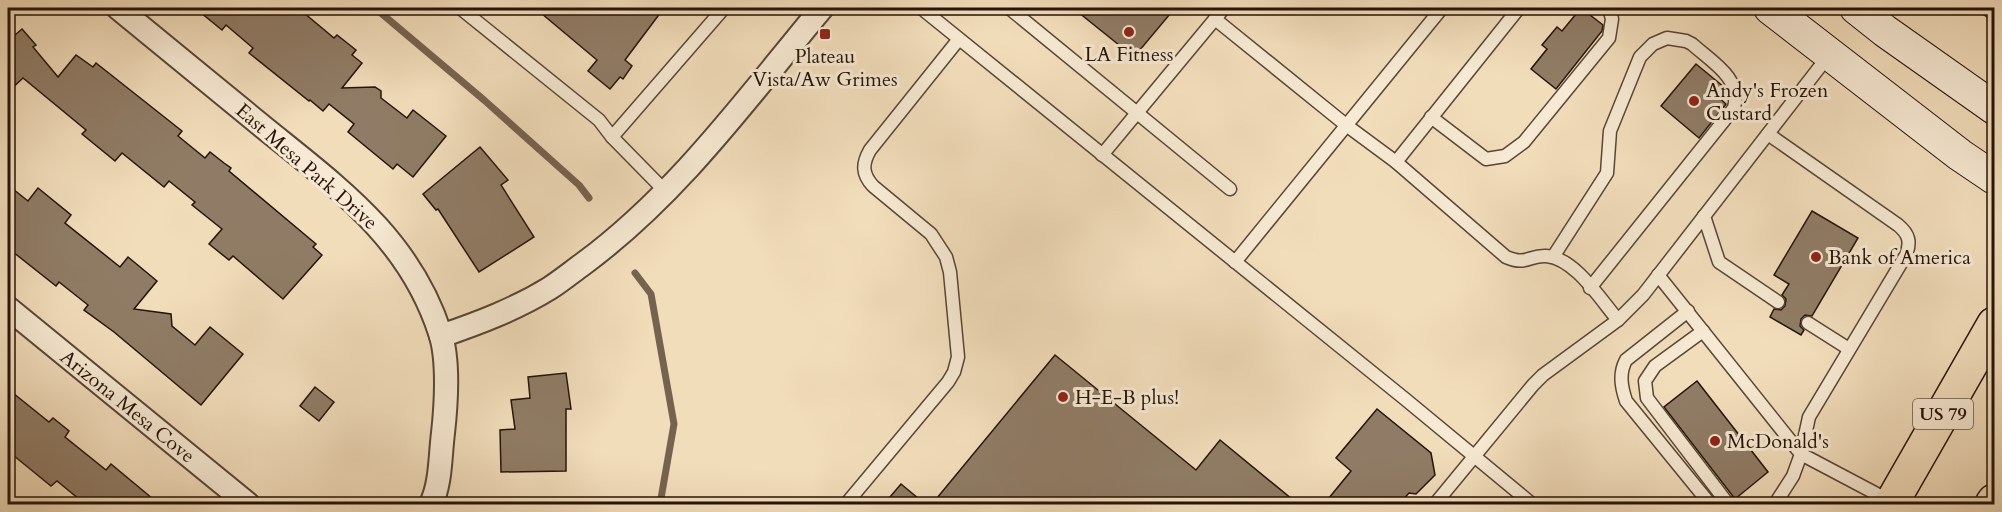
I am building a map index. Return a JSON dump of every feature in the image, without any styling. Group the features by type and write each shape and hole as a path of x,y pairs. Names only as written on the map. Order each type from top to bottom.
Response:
{"highway":[{"name":"US 79","path":"1892,503 1995,324"},
{"path":"1992,504 1995,501"}],"main road":[{"path":"1770,8 1960,155 1995,178"},
{"path":"1856,8 1995,108"}],"street":[{"name":"East Mesa Park Drive","path":"118,8 356,204 392,242 425,293 441,336 446,376 437,492 431,504"},
{"path":"441,336 494,318 550,288 611,243 666,192 715,139 822,8"},
{"name":"Arizona Mesa Cove","path":"8,308 248,504"}],"lane":[{"path":"460,8 599,120 612,137 666,192"},
{"path":"612,137 724,8"},
{"path":"921,8 1532,504"},
{"path":"1009,8 1230,189"},
{"path":"1102,155 1224,8"},
{"path":"1235,262 1442,8"},
{"path":"1396,162 1519,8"},
{"path":"1431,117 1486,159 1505,156 1524,142 1609,38 1612,19 1609,8"},
{"path":"1986,8 1995,14"},
{"path":"1215,19 1346,126 1396,162 1506,257 1518,262 1542,256 1562,259 1618,320"},
{"path":"1553,257 1607,173 1610,131 1640,57 1653,44 1667,38 1692,44 1729,78 1736,89 1734,108 1590,288"},
{"path":"846,504 948,382 954,372 958,357 950,272 946,257 931,234 873,186 863,170 864,160 870,150 959,39"},
{"path":"1435,504 1538,380 1618,320 1643,295 1829,55"},
{"path":"1768,134 1898,225 1908,238 1910,245 1809,417 1801,454 1793,476 1775,504"},
{"path":"1704,216 1719,262 1778,302"},
{"path":"1658,275 1801,454 1892,503"},
{"path":"1688,311 1626,360 1621,385 1626,400 1710,504"},
{"path":"1808,323 1849,349"},
{"path":"1703,331 1655,366 1645,381 1647,398 1728,504"}],"building":[{"path":"195,8 298,8 334,38 337,35 356,50 352,55 362,63 342,88 375,87 381,91 381,98 407,118 413,110 446,136 413,177 397,164 393,169 348,132 354,124 329,104 323,111 309,101 249,53 253,48 226,25 222,30"},
{"path":"535,8 664,8 625,60 632,66 623,79 620,77 610,89 588,71 597,60"},
{"name":"LA Fitness","path":"1073,8 1175,8 1134,57"},
{"path":"1581,8 1603,25 1602,31 1556,89 1531,69 1547,49 1542,45 1557,27 1562,31"},
{"path":"22,29 36,45 33,47 58,77 76,55 93,67 96,63 182,131 178,136 205,158 210,152 231,168 229,171 316,244 313,247 322,255 283,299 233,256 229,260 209,244 222,229 192,205 195,202 169,181 164,187 122,153 115,161 82,134 86,130 23,78 8,92 8,41"},
{"name":"Andy's Frozen Custard","path":"1696,64 1724,87 1717,96 1726,104 1699,138 1661,106"},
{"path":"480,147 508,180 501,185 534,237 479,272 438,209 436,210 423,194"},
{"path":"8,185 28,201 38,188 71,215 65,223 120,267 128,257 157,281 134,309 171,314 172,326 195,345 210,327 243,354 201,405 114,332 84,310 88,305 59,282 56,286 8,248"},
{"name":"Bank of America","path":"1812,211 1858,238 1812,316 1805,315 1801,319 1800,326 1804,330 1801,335 1770,317 1774,309 1781,310 1785,306 1786,299 1782,295 1789,284 1774,275"},
{"name":"H-E-B plus!","path":"1055,355 1196,470 1220,440 1298,504 932,504"},
{"path":"566,373 571,409 566,409 566,471 501,472 500,430 515,429 511,400 530,398 528,377"},
{"name":"McDonald's","path":"1697,381 1768,472 1735,499 1664,407"},
{"path":"315,387 334,402 319,421 300,406"},
{"path":"8,389 49,422 53,418 69,431 65,437 106,470 111,464 159,504 85,504 57,481 51,486 8,451"},
{"path":"1377,409 1431,453 1435,475 1416,494 1409,493 1399,504 1324,504 1351,471 1336,458"},
{"path":"901,484 925,504 884,504"}],"waterway":[{"path":"375,8 484,100 579,185 589,198"},
{"path":"635,273 651,294 674,424 660,504"}],"place":[{"name":"LA Fitness","path":"1129,32"},
{"name":"Plateau Vista/Aw Grimes","path":"825,34"},
{"name":"Andy's Frozen Custard","path":"1694,101"},
{"name":"Bank of America","path":"1816,257"},
{"name":"H-E-B plus!","path":"1063,397"},
{"name":"McDonald's","path":"1715,441"}]}
